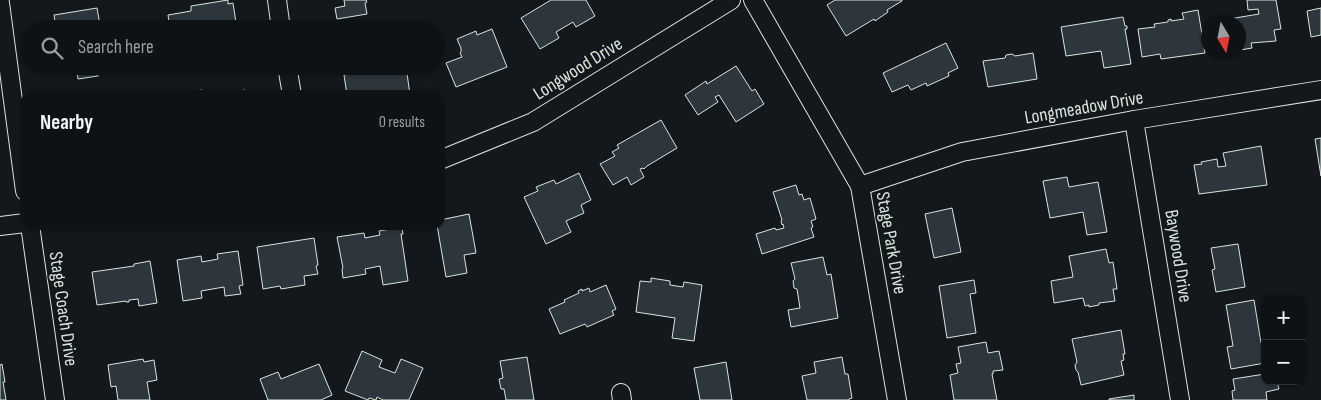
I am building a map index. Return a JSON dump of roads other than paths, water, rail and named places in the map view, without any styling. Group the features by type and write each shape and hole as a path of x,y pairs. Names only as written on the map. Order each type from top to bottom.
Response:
{"street":[{"path":"276,0 279,20"},
{"name":"Longwood Drive","path":"445,158 533,122 732,0"},
{"name":"Stage Park Drive","path":"753,0 860,186 897,400"},
{"path":"0,3 20,153"},
{"path":"289,75 291,90"},
{"name":"Longmeadow Drive","path":"860,186 962,152 1134,120 1321,90"},
{"name":"Baywood Drive","path":"1134,120 1180,400"},
{"path":"0,226 20,223"},
{"name":"Stage Coach Drive","path":"31,230 55,400"}]}
